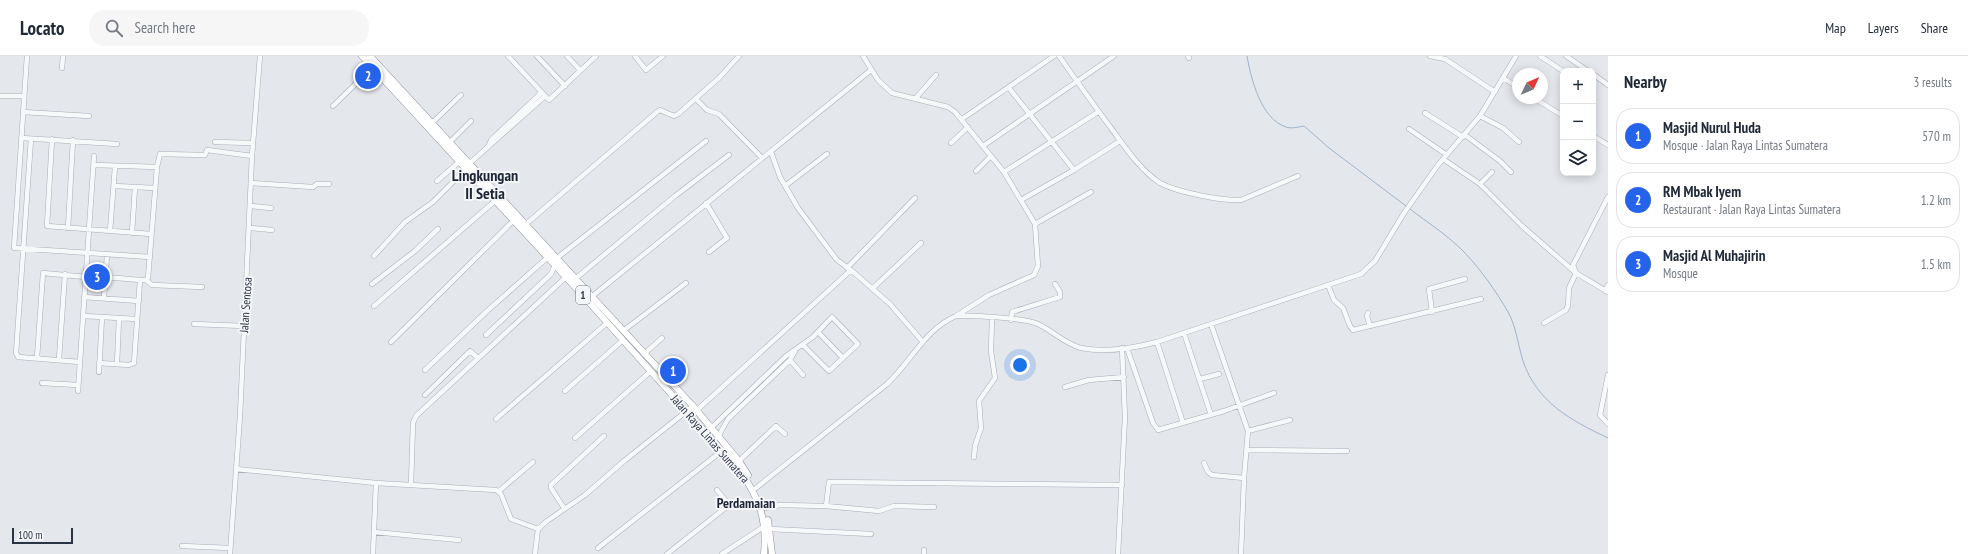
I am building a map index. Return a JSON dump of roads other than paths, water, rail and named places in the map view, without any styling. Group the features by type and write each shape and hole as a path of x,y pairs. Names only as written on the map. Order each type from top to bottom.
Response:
{"highway":[{"name":"Jalan Raya Lintas Sumatera","path":"362,56 460,161 468,166 526,224 575,279 607,323 650,371 711,428 739,461 756,488 765,508 772,554"},
{"name":"Jalan Raya Lintas Sumatera","path":"370,56 450,142 496,200 547,258 623,331 692,409 754,491 768,528 764,554"}],"street":[{"path":"27,56 23,96 14,248 150,257"},
{"path":"62,68 63,56"},
{"name":"Jalan Sentosa","path":"230,554 250,228 252,156 260,56"},
{"path":"508,56 549,100 596,56"},
{"path":"538,56 565,86"},
{"path":"567,56 580,70"},
{"path":"632,56 646,70 663,56"},
{"path":"635,56 639,63"},
{"path":"526,224 657,112 663,111 674,116 696,99 739,56"},
{"path":"756,488 887,384 898,373 922,341 949,319 989,294 1034,275 1038,266 1035,224 1004,172 962,119 948,107 892,93 881,84 863,56"},
{"path":"962,119 1054,56"},
{"path":"1059,56 1120,141 1142,167 1160,183 1211,197 1241,200 1298,176"},
{"path":"983,146 1114,56"},
{"path":"1430,56 1445,60 1495,92"},
{"path":"956,316 1036,323 1080,347 1094,350 1125,348 1157,342 1361,274 1369,268 1410,203 1445,157 1480,116 1516,56"},
{"path":"1540,56 1560,69"},
{"path":"1566,56 1584,68"},
{"path":"333,106 373,67"},
{"path":"589,298 872,70"},
{"path":"915,99 936,75"},
{"path":"1596,76 1608,85"},
{"path":"1503,78 1512,83"},
{"path":"1009,88 1074,170"},
{"path":"432,123 461,94"},
{"path":"374,256 405,222 433,202 489,146 492,140 543,95"},
{"path":"0,96 23,96"},
{"path":"696,99 707,110 719,114 762,158"},
{"path":"1544,104 1560,114"},
{"path":"23,112 89,116"},
{"path":"1004,172 1098,112"},
{"path":"1425,113 1464,136 1500,161 1511,172"},
{"path":"1480,116 1503,128 1519,142"},
{"path":"450,142 471,121"},
{"path":"951,143 968,127"},
{"path":"1408,129 1480,184 1522,226 1576,272 1607,291 1608,285"},
{"path":"21,138 73,140 117,144"},
{"path":"1596,138 1608,145"},
{"path":"31,139 22,249 16,353 18,357 59,359 80,362"},
{"path":"52,139 48,226 151,234"},
{"path":"68,228 73,140"},
{"path":"557,258 706,141"},
{"path":"1021,200 1074,170 1120,141"},
{"path":"215,142 253,143"},
{"path":"146,280 150,257 157,167 160,154 205,155 207,150 252,156"},
{"path":"771,152 785,186 798,208 837,260 873,288 890,304 922,341"},
{"path":"785,186 826,154"},
{"path":"575,279 675,196 729,155"},
{"path":"78,391 94,156"},
{"path":"976,171 991,156"},
{"path":"437,181 460,161"},
{"path":"94,165 115,167 157,167"},
{"path":"110,231 115,167"},
{"path":"1480,184 1492,172"},
{"path":"251,183 313,187 318,184 329,184"},
{"path":"114,186 155,188"},
{"path":"132,233 135,187"},
{"path":"1035,224 1091,192"},
{"path":"535,554 538,529 552,516 585,495 692,409 849,269 915,198"},
{"path":"1544,323 1566,310 1568,306 1569,288 1576,272 1573,265 1575,259 1584,246 1608,198"},
{"path":"374,306 496,200"},
{"path":"706,204 726,238 709,252"},
{"path":"250,206 271,208"},
{"path":"391,342 514,220"},
{"path":"250,228 272,230"},
{"path":"372,284 415,251 438,229"},
{"path":"873,288 921,243"},
{"path":"104,298 107,255"},
{"path":"425,370 486,312 547,258"},
{"path":"486,335 550,274 555,265"},
{"path":"37,358 43,273 86,277"},
{"path":"59,359 65,274"},
{"path":"106,277 146,280 152,285 202,287"},
{"path":"411,485 413,424 416,416 566,277"},
{"path":"1432,312 1428,291 1429,289 1465,279"},
{"path":"99,363 129,365 134,362 140,280"},
{"path":"623,331 686,283"},
{"path":"1011,320 1012,312 1060,297 1060,292 1055,284"},
{"path":"1328,285 1334,300 1344,308 1351,329 1432,312 1481,299"},
{"path":"84,297 139,301"},
{"path":"1368,313 1367,316 1370,326"},
{"path":"83,316 136,319"},
{"path":"99,372 102,317"},
{"path":"117,364 119,318"},
{"path":"711,428 784,358 803,345 832,318 858,344 829,371 803,345"},
{"path":"974,457 975,446 981,428 980,401 995,378 991,351 992,318"},
{"path":"496,419 607,323"},
{"path":"194,324 244,326"},
{"path":"1211,324 1248,431 1244,478 1241,554"},
{"path":"818,332 843,358"},
{"path":"1184,333 1211,415"},
{"path":"644,354 662,338"},
{"path":"565,391 623,340"},
{"path":"1157,342 1183,424"},
{"path":"1118,554 1122,485 1125,348"},
{"path":"1125,348 1155,428 1161,430 1274,394"},
{"path":"425,395 470,351 478,358"},
{"path":"718,437 728,419 790,360 794,351"},
{"path":"790,360 803,375"},
{"path":"575,438 650,371"},
{"path":"1200,379 1219,374"},
{"path":"1608,376 1600,415 1608,424"},
{"path":"1065,388 1089,380 1124,377"},
{"path":"42,383 78,385"},
{"path":"1248,431 1290,420"},
{"path":"739,461 776,426 785,434"},
{"path":"564,508 550,485 604,436"},
{"path":"598,548 723,450"},
{"path":"1247,450 1347,451"},
{"path":"236,469 376,483 499,491 533,462"},
{"path":"1204,463 1208,472 1212,475 1244,478"},
{"path":"826,506 829,482 1122,485"},
{"path":"373,554 376,483"},
{"path":"667,554 729,505 717,490"},
{"path":"499,491 511,519 538,529"},
{"path":"765,508 780,505 826,506 879,511 894,506 934,507"},
{"path":"722,554 768,528 871,534"},
{"path":"374,532 459,540"},
{"path":"182,546 230,548"}],"waterway":[{"path":"1247,56 1251,76 1259,97 1270,116 1277,123 1288,128 1304,126 1329,148 1406,206"},
{"path":"1410,209 1459,247 1488,281 1511,317 1523,361 1529,375 1546,399 1568,417 1608,438"}],"place":[{"name":"RM Mbak Iyem","path":"368,76"},
{"name":"Masjid Al Muhajirin","path":"97,277"},
{"name":"Masjid Nurul Huda","path":"673,371"}],"district":[{"name":"Lingkungan II Setia","path":"485,184"},
{"name":"Perdamaian","path":"746,503"}]}
